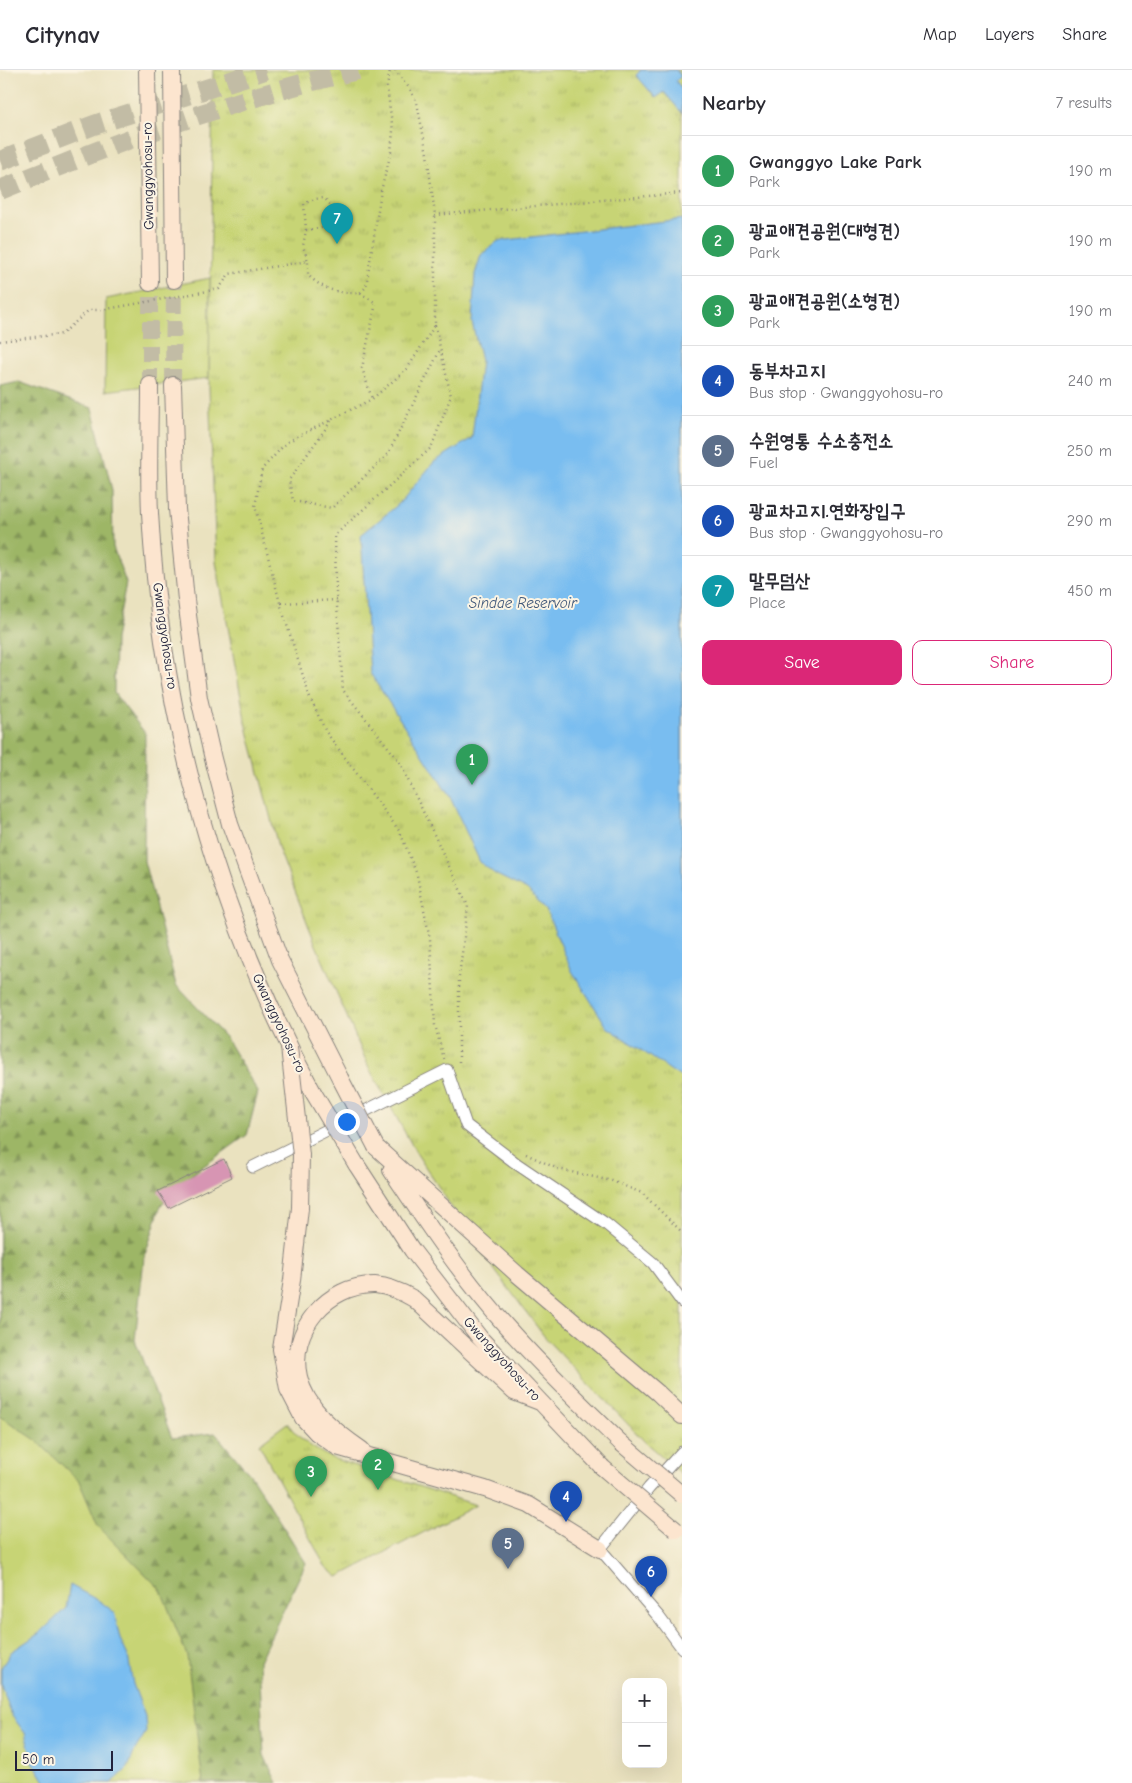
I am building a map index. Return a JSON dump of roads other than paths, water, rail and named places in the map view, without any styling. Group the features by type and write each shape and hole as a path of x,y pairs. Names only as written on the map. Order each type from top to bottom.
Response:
{"main road":[{"name":"Gwanggyohosu-ro","path":"147,70 150,283"},
{"name":"Gwanggyohosu-ro","path":"172,70 174,280"},
{"name":"Gwanggyohosu-ro","path":"150,385 150,513 160,604 176,709 204,832 254,969 288,1047 356,1164 423,1265 480,1338 602,1467 679,1532"},
{"name":"Gwanggyohosu-ro","path":"173,385 177,508 198,698 230,824 280,960 376,1148 439,1242 506,1326 563,1387 621,1443 682,1495"},
{"path":"288,1047 301,1156 300,1208 292,1280 281,1350 288,1389 303,1418 318,1433 338,1447 368,1454 485,1489 528,1505 600,1550"},
{"path":"376,1148 517,1274 658,1393 682,1416"},
{"path":"368,1454 318,1414 299,1378 297,1356 302,1335 312,1315 329,1299 350,1288 375,1285 396,1289 408,1296 432,1315 514,1392 540,1402"}],"street":[{"path":"253,1167 447,1070 466,1124 626,1241 653,1263 682,1302"},
{"path":"682,1452 649,1488 600,1550 659,1617 682,1648"}],"water":[{"path":"641,70 676,70 681,76 676,81 682,89 682,113 664,92 656,98 636,75"},
{"name":"Sindae Reservoir","path":"682,219 682,1078 607,1027 572,971 546,910 527,890 495,874 480,862 450,797 370,673 361,535 400,503 434,462 472,438 481,361 472,322 475,274 481,255 498,241"},
{"path":"70,1585 101,1602 114,1612 120,1639 128,1656 133,1684 145,1716 146,1732 135,1750 128,1768 112,1783 46,1783 32,1760 25,1733 12,1716 1,1685 1,1668 11,1652 41,1632 66,1608"}],"tunnel":[{"path":"0,161 94,125 265,70"},
{"path":"0,190 176,122 266,94 358,70"},
{"path":"173,385 174,280"},
{"path":"150,283 150,385"}],"place":[{"name":"말무덤산","path":"337,244"},
{"name":"Gwanggyo Lake Park","path":"472,785"},
{"name":"광교애견공원(대형견)","path":"378,1490"},
{"name":"광교애견공원(소형견)","path":"311,1497"},
{"name":"동부차고지","path":"566,1522"},
{"name":"수원영통 수소충전소","path":"508,1569"},
{"name":"광교차고지.연화장입구","path":"651,1597"}]}
